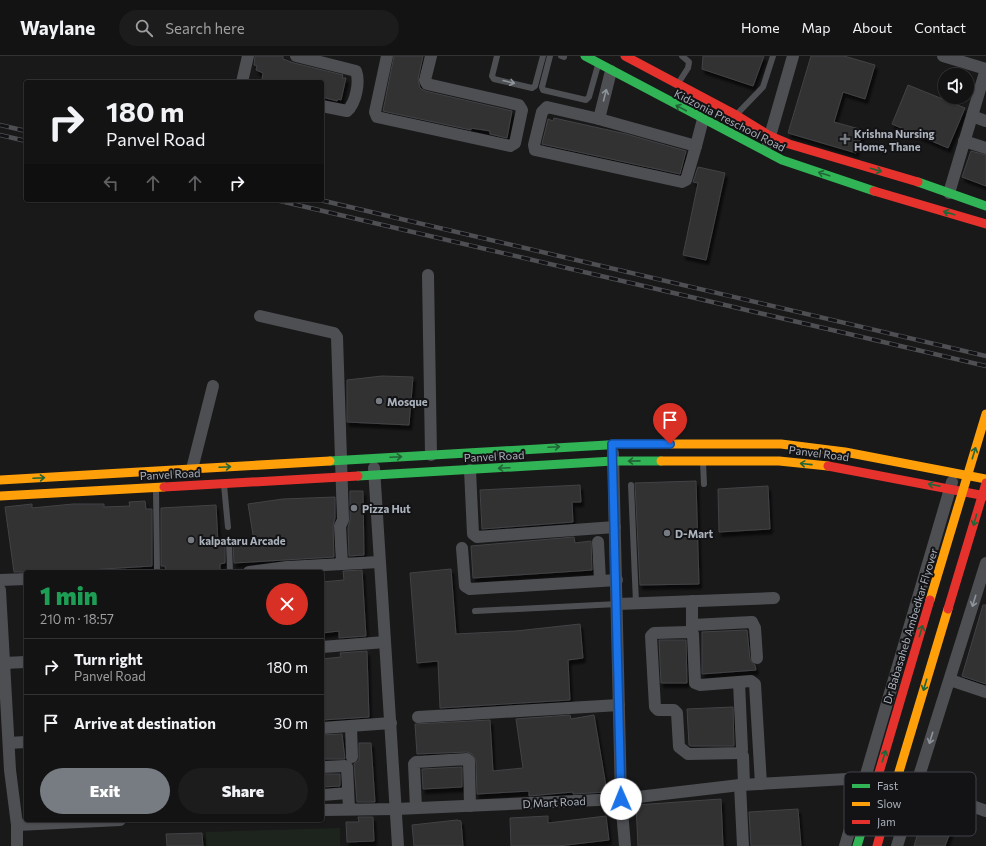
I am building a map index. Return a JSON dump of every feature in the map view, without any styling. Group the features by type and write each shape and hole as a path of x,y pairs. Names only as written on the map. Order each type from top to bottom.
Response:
{"street":[{"path":"242,80 248,56"},
{"path":"296,56 356,71 359,78 352,107 347,111 324,106"},
{"path":"387,56 375,112 377,117 510,146 515,143 522,110 518,105 428,84 425,80 432,56"},
{"name":"Kidzonia Preschool Road","path":"585,56 782,160 870,189 986,224"},
{"name":"Kidzonia Preschool Road","path":"625,56 677,85 736,115 770,136 803,149 911,180 986,206"},
{"path":"765,152 793,56"},
{"path":"943,56 986,69 949,193"},
{"path":"599,119 611,71"},
{"path":"696,146 599,119 547,108 542,112 534,145 535,150 682,182 686,180 696,146 703,119"},
{"path":"972,116 986,121"},
{"path":"964,141 986,148"},
{"path":"428,275 431,455"},
{"path":"260,316 334,333 337,337 343,520 340,526 342,564"},
{"path":"192,468 213,386"},
{"name":"Dr Babasaheb Ambedkar Flyover","path":"879,772 986,414"},
{"path":"612,444 618,604 621,799 625,846"},
{"name":"Panvel Road","path":"0,480 612,444 781,444 845,452 986,479"},
{"path":"375,458 374,475 398,846"},
{"name":"Panvel Road","path":"0,496 613,462 703,460 779,461 844,468 986,496"},
{"path":"470,470 473,534 477,536 615,527"},
{"path":"867,772 954,473"},
{"path":"899,772 986,483"},
{"path":"598,542 600,581"},
{"path":"462,548 465,586 470,589 617,580"},
{"path":"272,570 380,562"},
{"path":"920,772 986,566"},
{"path":"0,580 24,579"},
{"path":"0,592 9,743 5,771 17,825 17,846"},
{"path":"618,604 774,598"},
{"path":"692,601 692,627 752,622 755,628 758,658"},
{"path":"740,682 742,750 740,753 688,754 679,747 678,713 674,710 658,710 655,707 652,636 654,633 689,632 693,634 695,683 700,685 751,681 755,684 761,784"},
{"path":"324,647 385,642"},
{"path":"4,663 24,662"},
{"path":"950,680 986,692"},
{"path":"418,717 619,705"},
{"path":"324,728 391,723"},
{"path":"350,726 352,757"},
{"path":"9,743 24,742"},
{"path":"743,756 743,846"},
{"path":"416,808 414,764 416,762 467,760 469,761 470,806"},
{"path":"324,767 348,767 345,793 346,809"},
{"name":"D Mart Road","path":"324,810 396,809 621,799 742,785 844,779"},
{"path":"324,795 345,793"},
{"name":"D Mart Road","path":"976,807 986,811"},
{"path":"17,825 79,822"},
{"path":"845,846 848,836"},
{"name":"Dr Babasaheb Ambedkar Flyover","path":"857,846 860,836"},
{"path":"877,846 880,836"},
{"path":"897,846 900,836"}],"lane":[{"path":"497,56 492,76 494,79 532,88 535,86 543,56"},
{"path":"550,56 542,87 543,90 586,100 589,98 598,64"},
{"path":"677,85 688,68 688,62 682,56"},
{"path":"736,115 763,87 773,56"},
{"path":"703,460 704,484"},
{"path":"224,483 228,527"},
{"path":"631,485 636,603"},
{"path":"156,487 157,570"},
{"path":"229,543 230,570"},
{"path":"475,611 618,604"}],"shaded area":[{"path":"340,828 340,846 206,846 206,832"}],"building":[{"path":"255,56 283,56 283,59 294,63 343,75 342,78 346,78 341,100 338,99 337,101 324,98 324,80 262,80 263,73 256,70 257,66 254,65"},
{"path":"394,56 423,56 418,79 420,88 425,91 512,111 507,138 490,134 490,131 471,128 471,130 383,111"},
{"path":"703,56 764,56 753,86 702,69"},
{"path":"811,56 844,56 875,65 865,99 843,92 834,122 863,130 856,153 788,133"},
{"path":"908,85 938,97 938,104 955,104 965,108 948,148 892,124"},
{"path":"554,118 626,134 686,151 680,174 542,144 548,119 553,121"},
{"path":"971,151 986,155 986,186 962,177"},
{"path":"698,167 725,173 706,260 683,255 698,183 693,182"},
{"name":"Mosque","path":"382,376 413,377 409,425 347,422 347,380"},
{"name":"D-Mart","path":"696,481 699,584 640,585 635,483"},
{"path":"580,485 581,502 572,502 573,522 482,529 480,490"},
{"path":"768,486 770,529 719,532 718,489"},
{"name":"Pizza Hut","path":"350,491 363,491 364,555 349,556 348,528 350,520"},
{"path":"335,497 335,518 333,526 334,557 234,563 233,542 254,541 248,504 283,499"},
{"path":"145,501 146,509 152,509 152,566 87,570 24,570 24,572 14,572 5,507 32,504 32,508 73,504 104,504 104,507 130,506 129,502"},
{"name":"kalpataru Arcade","path":"216,505 218,543 225,543 225,563 220,564 220,570 166,570 165,566 161,566 161,508"},
{"path":"574,537 575,543 591,541 592,570 473,578 471,546"},
{"path":"451,569 456,634 516,631 580,624 583,658 568,660 570,700 440,708 438,661 417,663 410,573"},
{"path":"362,570 366,636 339,638 339,631 324,633 324,582 344,580 343,571"},
{"path":"983,605 986,605 986,684 962,676"},
{"path":"747,630 750,659 755,665 756,670 702,674 702,632"},
{"path":"659,640 686,640 687,683 661,683"},
{"path":"367,651 369,717 324,720 324,659 341,657 340,653"},
{"path":"733,707 734,746 689,745 687,709"},
{"path":"570,715 571,719 594,715 607,792 573,794 573,792 529,796 529,791 477,794 476,761 472,754 467,752 417,754 415,724 490,720 493,771 523,768 516,719"},
{"path":"342,734 345,759 324,759 324,735"},
{"path":"359,743 371,743 375,802 357,802 354,764 359,760"},
{"path":"462,767 462,787 423,789 422,769"},
{"path":"324,774 340,774 340,786 324,787"},
{"path":"721,799 723,846 638,846 636,805"},
{"path":"798,809 801,846 751,846 749,812"},
{"path":"548,816 548,823 606,816 609,840 558,846 511,846 510,818"},
{"path":"358,817 373,817 374,841 347,842 346,822 359,822"},
{"path":"457,820 461,821 463,846 414,846 412,825"},
{"path":"202,833 203,846 167,846 166,834"},
{"path":"917,836 949,836 945,846 914,846"}],"railway":[{"path":"0,125 24,131"},
{"path":"0,135 24,141"},
{"path":"324,201 986,356"},
{"path":"285,202 986,366"}],"traffic: fast":[{"path":"585,56 782,160 874,191"},
{"path":"918,182 986,206"},
{"path":"330,461 624,444"},
{"path":"358,476 613,461 661,461"},
{"path":"857,846 860,836"}],"traffic: slow":[{"path":"930,600 986,414"},
{"path":"624,444 781,444 845,452 986,479"},
{"path":"0,480 330,461"},
{"path":"661,461 779,461 828,466"},
{"path":"0,496 164,487"},
{"path":"899,772 948,609"}],"traffic: jam":[{"path":"625,56 736,115 770,136 789,144 918,182"},
{"path":"874,191 986,224"},
{"path":"828,466 986,496"},
{"path":"164,487 358,476"},
{"path":"948,609 986,483"},
{"path":"879,772 930,600"},
{"path":"877,846 880,836"}],"place":[{"name":"Krishna Nursing Home, Thane","path":"845,139"},
{"name":"Mosque","path":"379,401"},
{"name":"Pizza Hut","path":"354,508"},
{"name":"D-Mart","path":"667,533"},
{"name":"kalpataru Arcade","path":"191,540"}],"route":[{"path":"621,799 618,604 612,444 670,444"}]}
